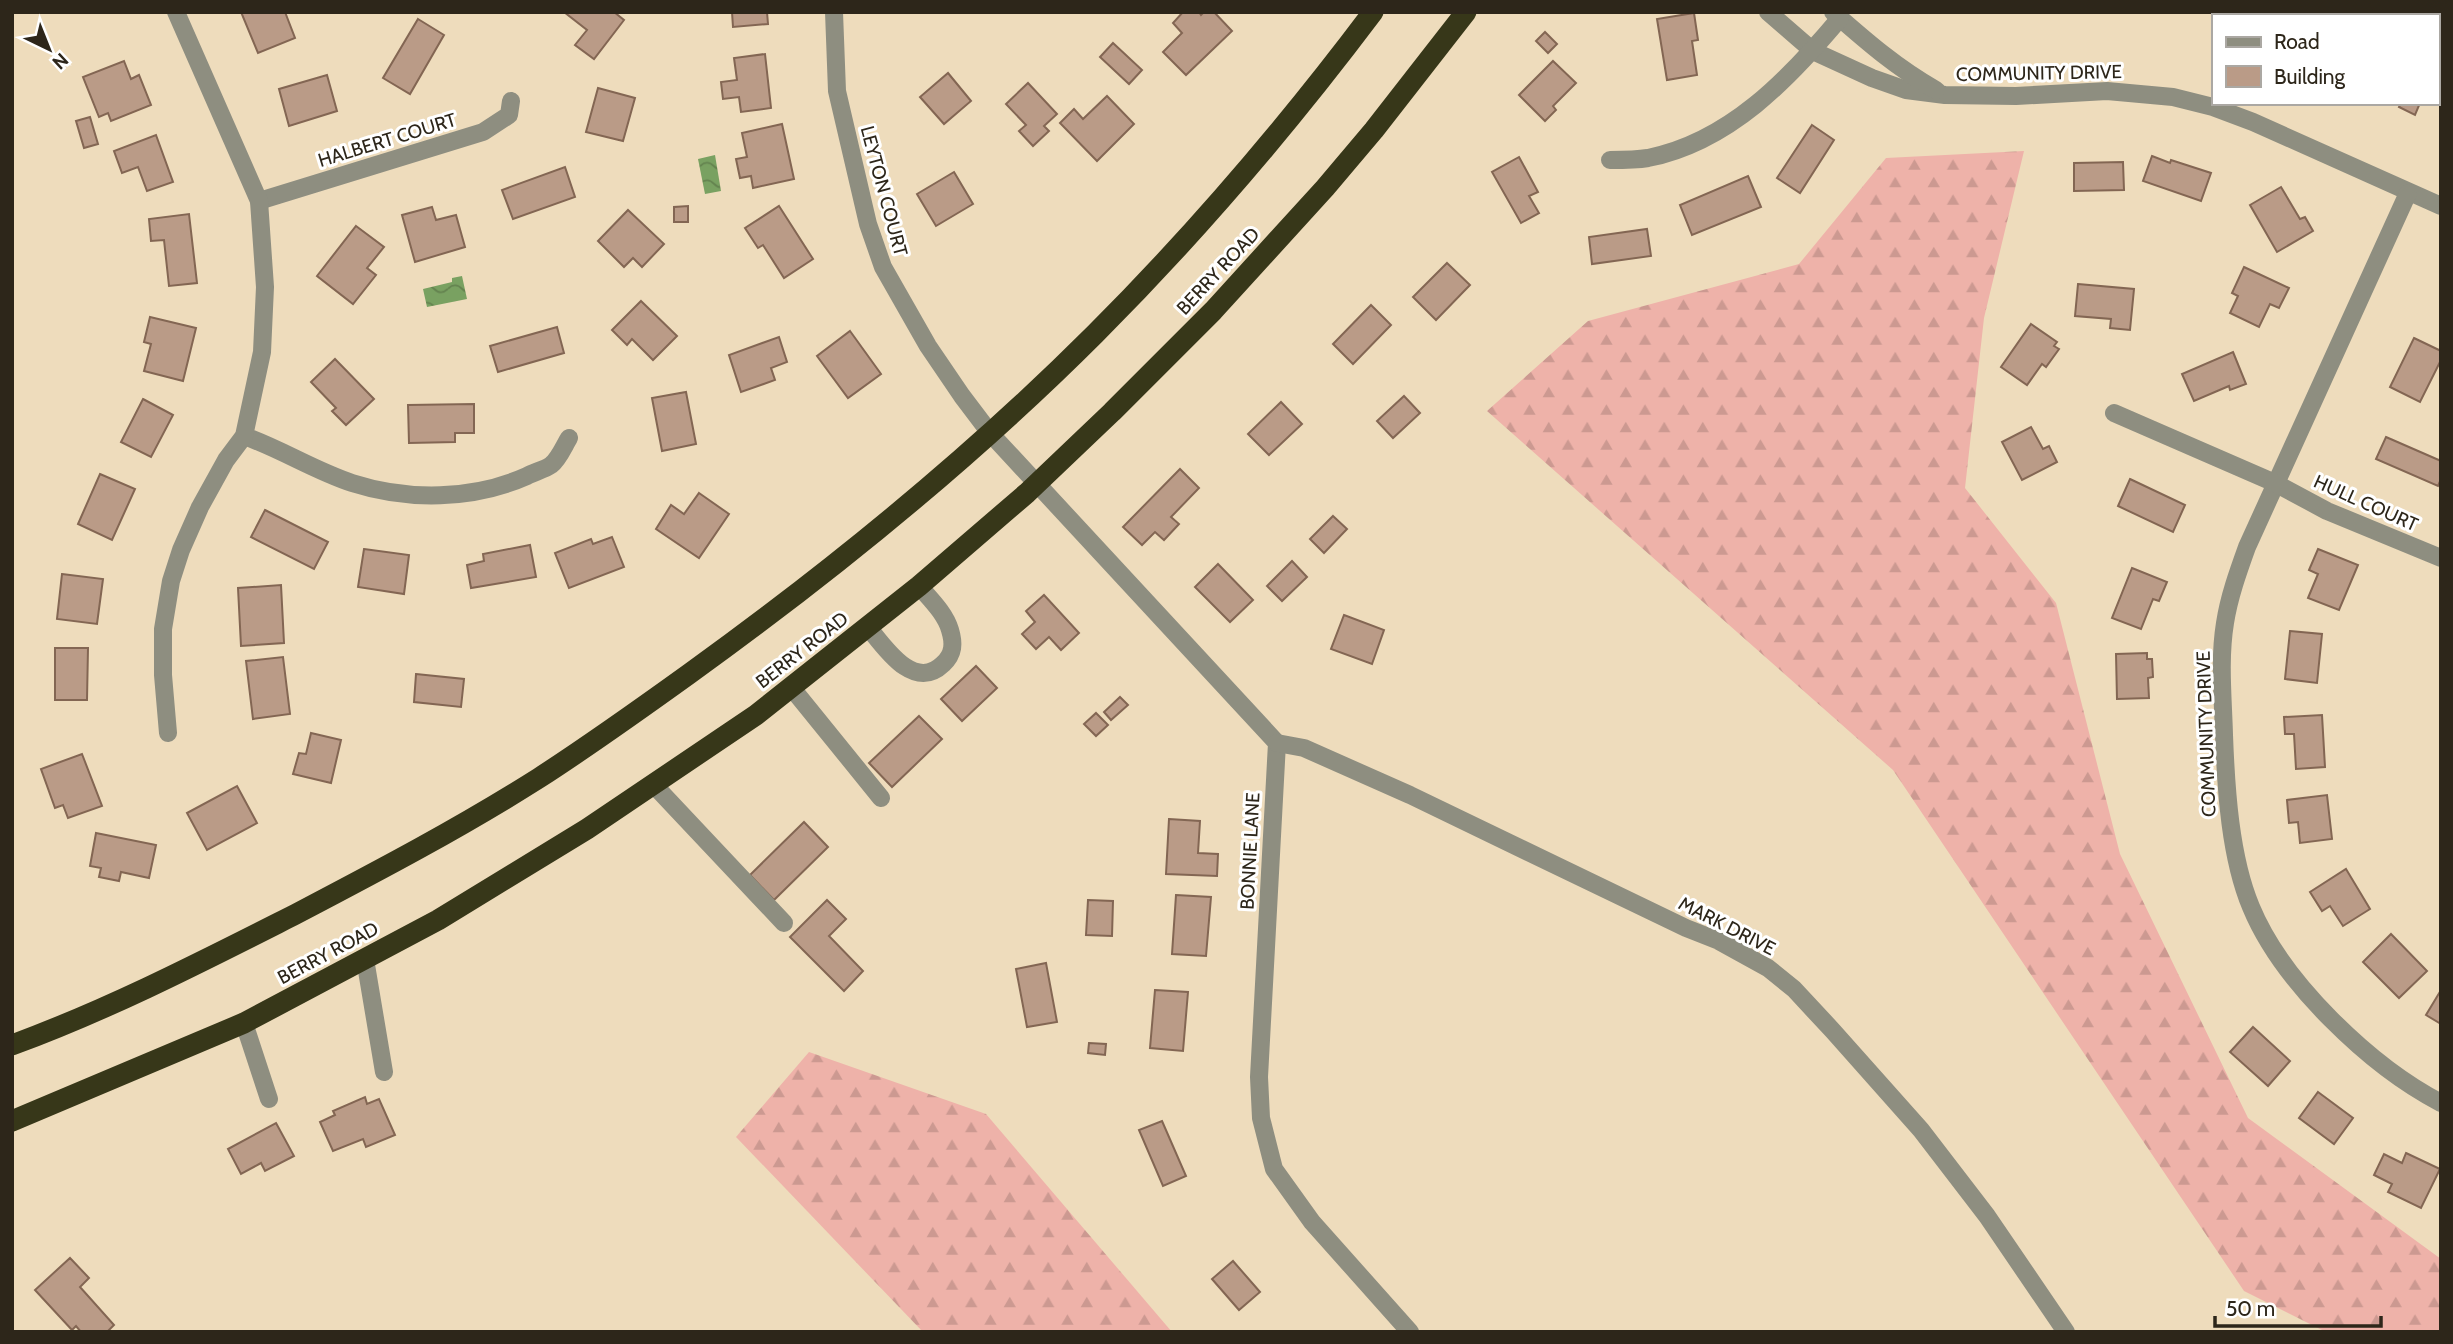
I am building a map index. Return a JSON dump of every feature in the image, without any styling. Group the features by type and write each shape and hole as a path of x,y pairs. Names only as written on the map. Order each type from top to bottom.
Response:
{"highway":[{"path":"12,1045 85,1017 265,929 444,836 538,778 624,720 811,584 990,433 1094,334 1197,226 1288,119 1373,12"},
{"name":"BERRY ROAD","path":"12,1121 244,1023 438,920 518,873 756,715 919,586 1037,484 1112,412 1213,311 1284,233 1374,130 1466,12"}],"street":[{"path":"167,733 163,629 171,581 200,507 226,460 244,436 262,352 265,261 260,201 176,12"},
{"name":"LEYTON COURT","path":"834,12 837,91 864,212 883,267 929,346 990,433"},
{"name":"COMMUNITY DRIVE","path":"1768,12 1813,51 1906,90 1945,95 2016,96 2107,90 2173,97 2213,107 2253,122 2441,206"},
{"path":"1610,160 1646,158 1675,151 1722,129 1766,96 1813,51 1836,15"},
{"name":"COMMUNITY DRIVE","path":"1836,15 1910,76 1945,95"},
{"name":"HALBERT COURT","path":"260,201 483,132 509,115 511,102"},
{"name":"COMMUNITY DRIVE","path":"2409,193 2247,547 2229,603 2222,673 2227,799 2241,874 2250,906 2261,928 2289,972 2352,1039 2413,1086 2441,1103"},
{"name":"HULL COURT","path":"2114,413 2275,483 2327,511 2441,558"},
{"path":"990,433 1277,743"},
{"path":"244,436 273,446 319,470 354,484 411,494 445,496 484,492 553,464 569,438"},
{"path":"868,627 903,666 922,674 935,671 948,660 954,646 950,628 919,586"},
{"path":"790,687 881,798"},
{"name":"BONNIE LANE","path":"1277,743 1259,1077 1261,1118 1268,1149 1273,1169 1312,1222 1410,1332"},
{"name":"MARK DRIVE","path":"1277,743 1304,748 1445,811 1686,928 1719,941 1768,968 1794,989 1921,1130 1987,1216 2066,1332"},
{"path":"653,785 784,923"},
{"path":"365,959 384,1072"},
{"path":"244,1023 269,1099"}],"green space":[{"path":"2024,151 1984,318 1965,488 2056,603 2120,854 2248,1118 2441,1259 2441,1332 2326,1332 2244,1291 1893,770 1487,411 1588,321 1799,264 1886,158"},
{"path":"809,1052 986,1114 1172,1332 923,1332 736,1137"}],"water":[{"path":"715,155 721,191 705,194 698,159"},
{"path":"462,276 467,299 427,307 423,289 452,282 452,278"}],"building":[{"path":"241,12 285,12 295,38 258,53"},
{"path":"564,12 614,12 624,20 594,59 575,45 587,30"},
{"path":"732,12 767,12 768,24 733,27"},
{"path":"1183,12 1199,12 1201,15 1204,12 1214,12 1232,31 1186,75 1163,52 1182,33 1173,23"},
{"path":"2222,12 2272,12 2272,14 2221,14"},
{"path":"1694,13 1698,40 1692,41 1697,75 1667,80 1657,19"},
{"path":"418,19 444,35 410,94 383,78"},
{"path":"1545,32 1557,44 1548,53 1536,41"},
{"path":"1113,43 1142,70 1129,84 1100,57"},
{"path":"765,54 771,108 741,112 739,97 723,99 721,82 737,80 734,58"},
{"path":"124,61 131,79 139,75 151,105 111,121 108,113 99,117 83,77"},
{"path":"1553,61 1576,83 1553,106 1556,110 1545,121 1519,95"},
{"path":"948,73 971,101 944,124 920,97"},
{"path":"327,75 337,111 289,126 279,89"},
{"path":"1028,83 1057,114 1044,126 1049,131 1033,146 1019,131 1026,125 1006,104"},
{"path":"598,88 635,98 623,141 586,132"},
{"path":"1107,96 1134,124 1097,161 1060,123 1074,109 1083,119"},
{"path":"2400,105 2419,105 2415,115 2399,107"},
{"path":"90,117 98,144 84,148 76,121"},
{"path":"782,124 794,179 753,188 751,176 740,178 736,159 747,157 742,133"},
{"path":"1812,125 1834,140 1800,193 1777,178"},
{"path":"156,135 173,182 147,191 138,167 122,173 114,151"},
{"path":"2152,156 2211,173 2201,201 2143,181"},
{"path":"1519,157 1538,192 1529,196 1539,213 1521,223 1492,172"},
{"path":"2123,162 2124,190 2074,191 2074,163"},
{"path":"565,167 575,197 513,219 502,190"},
{"path":"954,172 973,204 936,226 917,194"},
{"path":"1748,176 1761,207 1692,235 1680,205"},
{"path":"2281,187 2300,219 2305,217 2313,231 2277,252 2250,205"},
{"path":"688,206 688,222 674,222 674,207"},
{"path":"779,206 813,259 784,278 763,245 758,248 745,228"},
{"path":"432,207 436,220 456,215 465,247 415,262 402,215"},
{"path":"628,210 664,244 642,267 633,258 624,267 598,241"},
{"path":"189,214 197,283 169,286 164,240 151,241 149,219"},
{"path":"356,226 384,247 367,268 376,275 353,304 317,276"},
{"path":"1647,229 1651,256 1592,264 1589,237"},
{"path":"1447,263 1470,285 1436,320 1413,297"},
{"path":"2244,267 2289,288 2279,308 2270,304 2259,327 2230,313 2238,296 2232,293"},
{"path":"2078,284 2134,289 2130,330 2110,328 2111,319 2075,316"},
{"path":"641,301 677,336 653,360 632,339 627,345 612,330"},
{"path":"1371,305 1391,325 1353,364 1333,344"},
{"path":"150,317 196,328 183,381 144,371 151,344 144,342"},
{"path":"2031,324 2057,342 2054,346 2059,349 2046,367 2042,364 2027,385 2001,367"},
{"path":"557,327 564,353 498,372 490,346"},
{"path":"850,331 881,374 848,398 817,356"},
{"path":"779,337 787,362 771,368 775,380 741,392 729,355"},
{"path":"2414,338 2441,351 2441,360 2420,402 2390,387"},
{"path":"2233,352 2246,384 2230,390 2229,386 2194,401 2182,374"},
{"path":"335,359 374,399 346,425 332,411 336,408 311,382"},
{"path":"686,392 696,444 662,451 652,398"},
{"path":"1404,396 1420,413 1393,438 1377,421"},
{"path":"143,399 173,415 151,457 121,442"},
{"path":"1281,402 1302,424 1269,455 1248,434"},
{"path":"474,404 474,433 455,433 455,442 409,443 408,405"},
{"path":"2031,427 2043,449 2049,446 2057,462 2022,480 2002,442"},
{"path":"2386,437 2441,461 2441,479 2438,486 2376,459"},
{"path":"1180,469 1199,488 1171,517 1179,524 1164,540 1155,532 1142,545 1123,527"},
{"path":"100,474 135,489 112,540 78,524"},
{"path":"2130,479 2185,505 2173,532 2118,506"},
{"path":"699,493 729,514 699,558 656,529 671,505 684,514"},
{"path":"265,510 328,542 314,569 251,537"},
{"path":"1333,516 1347,529 1324,553 1310,539"},
{"path":"612,537 624,567 569,588 555,553 591,539 593,544"},
{"path":"530,545 536,577 471,588 467,565 484,561 483,554"},
{"path":"364,549 409,555 404,594 358,587"},
{"path":"2318,549 2358,565 2339,610 2308,598 2318,574 2309,570"},
{"path":"1292,561 1307,577 1282,601 1267,586"},
{"path":"1218,564 1253,600 1230,622 1195,587"},
{"path":"2132,568 2167,582 2159,601 2153,599 2141,629 2112,618"},
{"path":"62,574 103,579 97,624 57,619"},
{"path":"281,585 284,643 241,646 238,588"},
{"path":"1044,595 1079,633 1061,650 1049,637 1036,649 1022,634 1035,622 1026,611"},
{"path":"1344,615 1384,630 1372,664 1331,649"},
{"path":"2290,631 2322,634 2317,683 2285,679"},
{"path":"55,648 88,648 87,700 55,700"},
{"path":"2147,653 2147,659 2152,659 2153,677 2148,678 2149,698 2117,699 2116,654"},
{"path":"283,657 290,714 253,719 246,661"},
{"path":"976,666 997,688 962,721 941,699"},
{"path":"416,674 464,679 461,707 414,702"},
{"path":"1120,697 1128,705 1111,720 1104,712"},
{"path":"1096,713 1108,725 1096,736 1084,724"},
{"path":"2322,715 2325,767 2296,769 2294,734 2285,734 2284,717"},
{"path":"919,716 942,739 892,787 869,763"},
{"path":"311,733 341,740 331,783 293,774 299,753 306,754"},
{"path":"82,754 102,806 68,818 63,805 55,808 41,769"},
{"path":"237,786 257,823 207,850 187,813"},
{"path":"2327,795 2332,839 2300,843 2298,822 2289,823 2287,800"},
{"path":"1169,819 1200,821 1198,853 1218,854 1217,876 1166,874"},
{"path":"804,822 828,847 774,900 750,875"},
{"path":"96,833 156,845 149,878 121,872 119,881 99,877 101,868 90,866"},
{"path":"2346,869 2370,909 2343,926 2330,906 2322,911 2310,892"},
{"path":"1176,895 1211,897 1206,956 1172,954"},
{"path":"827,900 846,919 829,936 863,971 844,991 790,937"},
{"path":"1088,900 1113,901 1112,936 1086,935"},
{"path":"2391,934 2427,971 2399,998 2363,962"},
{"path":"1046,963 1057,1022 1027,1027 1016,969"},
{"path":"1155,990 1188,992 1183,1051 1150,1048"},
{"path":"2441,990 2441,1024 2426,1015"},
{"path":"2253,1027 2290,1061 2268,1086 2230,1052"},
{"path":"1089,1043 1106,1044 1105,1055 1088,1053"},
{"path":"2318,1092 2353,1118 2334,1144 2299,1118"},
{"path":"365,1097 367,1104 379,1099 395,1135 366,1147 363,1139 333,1151 320,1122 335,1115 333,1111"},
{"path":"1162,1121 1186,1176 1163,1186 1139,1130"},
{"path":"276,1123 294,1156 265,1171 261,1163 241,1174 228,1149"},
{"path":"2406,1153 2440,1169 2421,1208 2388,1192 2392,1184 2374,1175 2384,1154 2402,1163"},
{"path":"70,1258 89,1278 80,1287 114,1325 107,1332 81,1332 76,1326 72,1330 35,1290"},
{"path":"1233,1261 1260,1292 1239,1310 1212,1279"}]}
